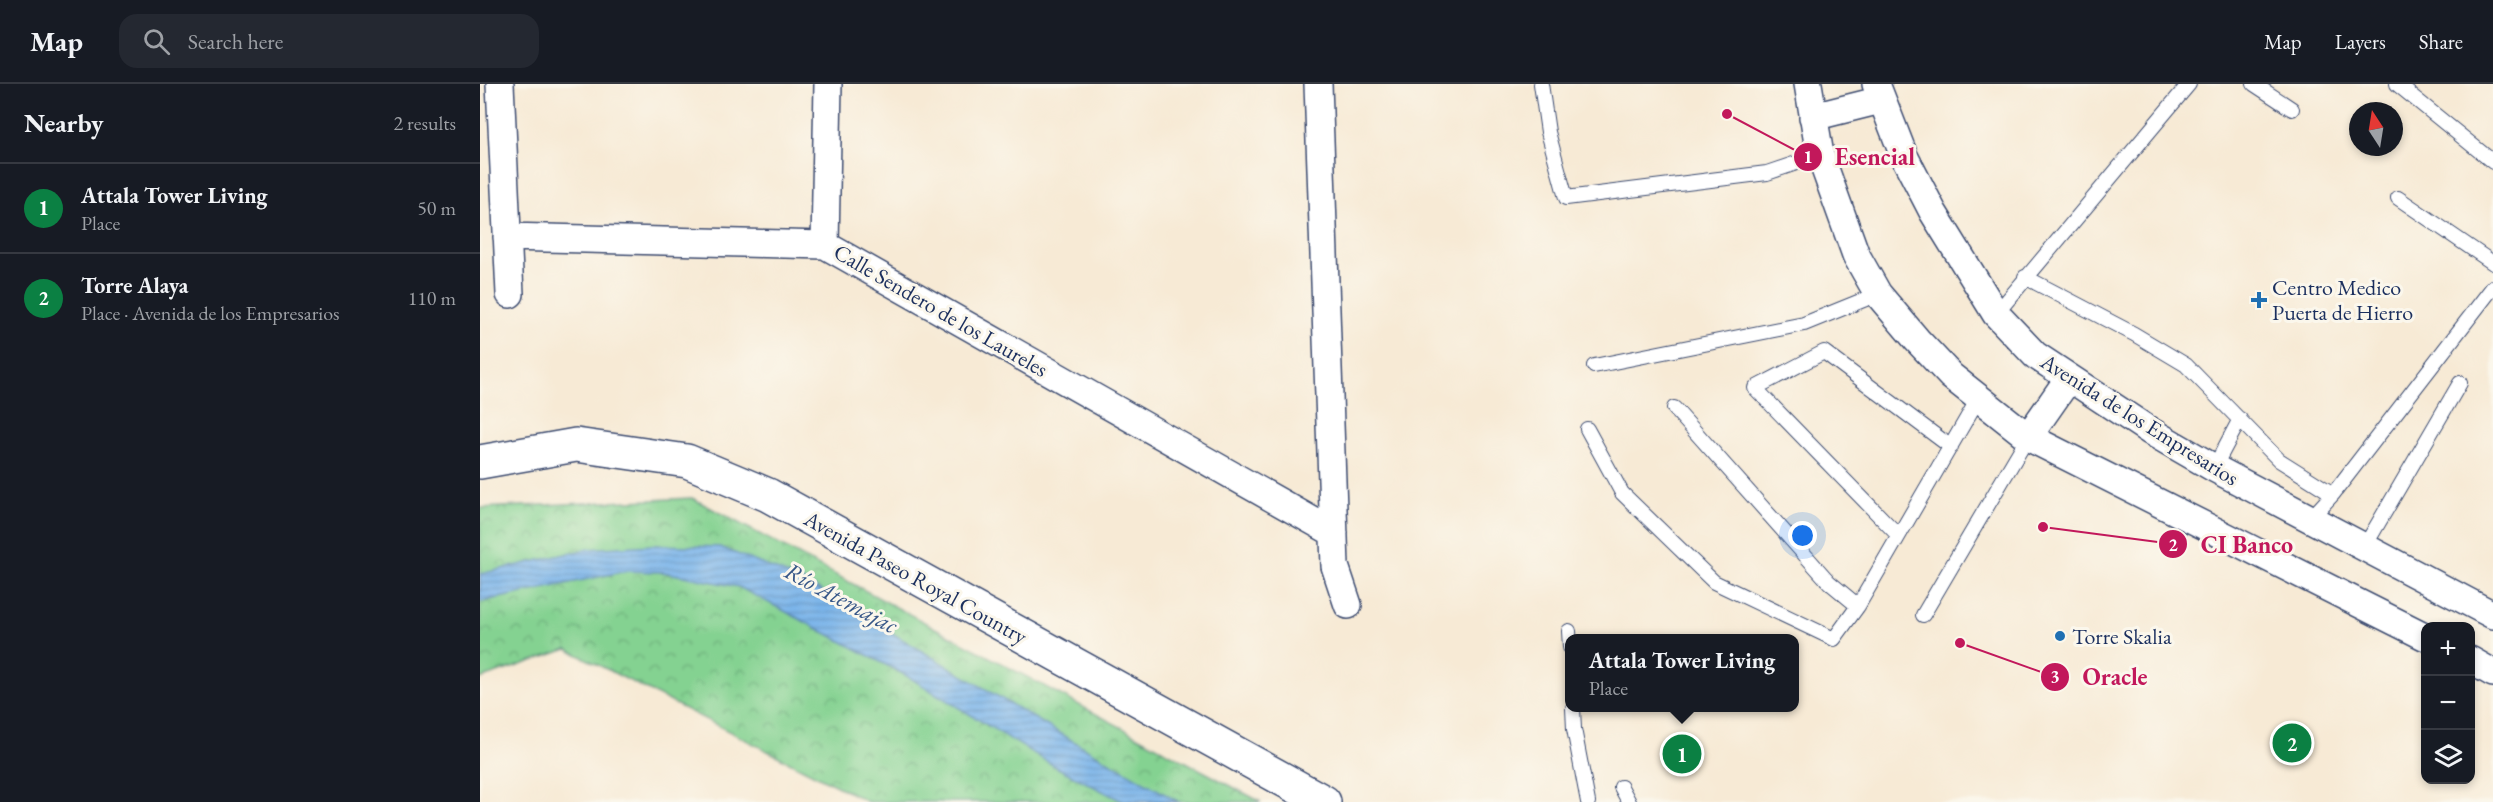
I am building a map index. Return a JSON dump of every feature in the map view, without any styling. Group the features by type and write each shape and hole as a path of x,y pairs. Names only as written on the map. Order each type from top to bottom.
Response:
{"street":[{"path":"500,84 510,294"},
{"path":"825,245 828,84"},
{"path":"1318,84 1335,566 1348,605"},
{"path":"1808,84 1820,155 1843,225 1856,255 1878,294 1951,376 2028,437 2421,634"},
{"path":"1813,117 1878,92"},
{"name":"Avenida de los Empresarios","path":"1878,92 1904,156 1933,212 1996,314 2035,355 2150,431 2214,468 2493,615"},
{"name":"Calle Sendero de los Laureles","path":"507,237 825,245 1334,533"},
{"path":"2028,437 2069,378"},
{"name":"Avenida Paseo Royal Country","path":"480,462 576,445 687,461 768,495 1324,802"},
{"path":"2475,663 2493,673"}],"lane":[{"path":"1541,84 1548,132 1566,198 1767,173 1820,155"},
{"path":"1996,314 2188,84"},
{"path":"2254,84 2292,109"},
{"path":"2397,84 2493,162"},
{"path":"2398,198 2493,264"},
{"path":"2025,277 2134,334 2186,365 2279,460 2333,494"},
{"path":"2310,519 2333,494 2493,287"},
{"path":"1594,366 1804,324 1878,294"},
{"path":"1898,535 1755,388 1824,352 1951,447"},
{"path":"2365,546 2460,383"},
{"path":"1587,429 1622,493 1714,582 1833,639 1858,606 1978,399"},
{"path":"1674,408 1829,582 1858,606"},
{"path":"2214,468 2240,419"},
{"path":"1923,615 2028,437"},
{"path":"1573,712 1574,729 1588,802"},
{"path":"1621,787 1629,802"}],"green space":[{"path":"692,498 1261,802 868,802 567,649 480,679 480,508"}],"water":[{"path":"654,545 720,547 808,583 1179,802 1124,802 1056,767 907,676 739,587 663,572 626,571 480,602 480,574 587,549"}],"place":[{"name":"Esencial","path":"1727,114"},
{"name":"Centro Medico Puerta de Hierro","path":"2259,300"},
{"name":"CI Banco","path":"2043,527"},
{"name":"Torre Skalia","path":"2060,636"},
{"name":"Oracle","path":"1960,643"},
{"name":"Torre Alaya","path":"2292,743"},
{"name":"Attala Tower Living","path":"1682,754"}],"water label":[{"name":"Río Atemajac","path":"841,598"}]}
